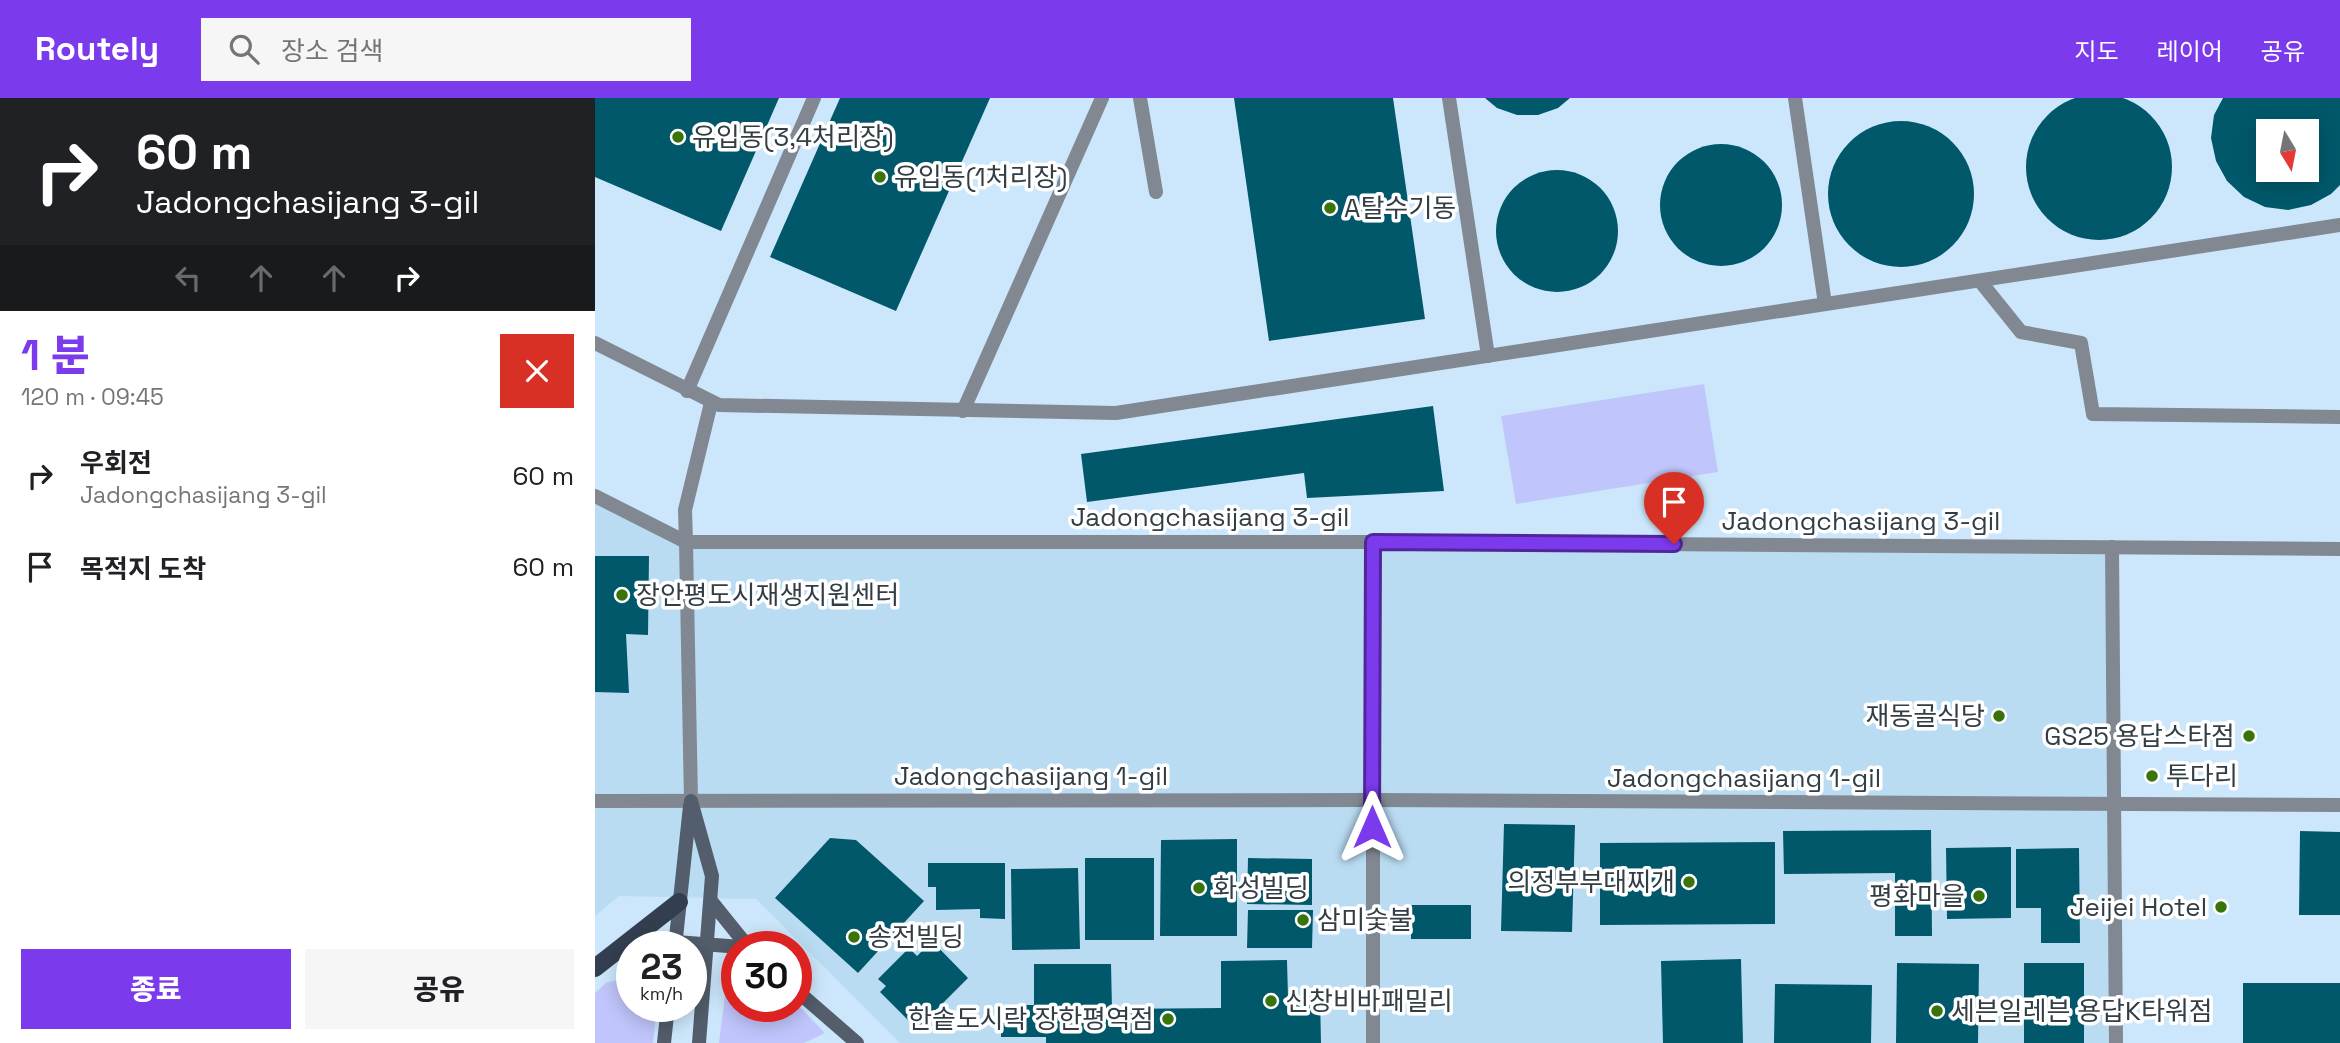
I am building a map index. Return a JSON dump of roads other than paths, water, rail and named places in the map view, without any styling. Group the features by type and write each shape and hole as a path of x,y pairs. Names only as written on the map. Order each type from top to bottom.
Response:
{"main road":[{"path":"595,968 679,902"}],"street":[{"path":"687,391 814,98"},
{"path":"963,411 1102,98"},
{"path":"1140,98 1156,192"},
{"path":"1449,98 1488,356"},
{"path":"1795,98 1825,304"},
{"path":"595,343 719,405 1116,413 2340,225"},
{"path":"1980,281 2021,332 2081,343 2093,414 2340,416"},
{"path":"677,931 691,801 685,510 711,402"},
{"name":"Jadongchasijang 3-gil","path":"595,496 686,542 1373,542 2340,549"},
{"path":"1373,542 1373,1043"},
{"path":"2112,547 2116,1043"},
{"name":"Jadongchasijang 1-gil","path":"595,801 1372,800 2340,805"},
{"path":"691,801 712,876 699,1043"},
{"path":"711,901 735,931"},
{"path":"708,944 721,945"},
{"path":"812,1004 857,1043"},
{"path":"664,1043 667,1022"}],"place":[{"name":"유입동(3,4처리장)","path":"678,137"},
{"name":"유입동(1처리장)","path":"880,177"},
{"name":"A탈수기동","path":"1330,208"},
{"name":"장안평도시재생지원센터","path":"622,595"},
{"name":"재동골식당","path":"1999,716"},
{"name":"GS25 용답스타점","path":"2249,736"},
{"name":"투다리","path":"2152,776"},
{"name":"의정부부대찌개","path":"1689,882"},
{"name":"화성빌딩","path":"1199,888"},
{"name":"평화마을","path":"1979,896"},
{"name":"Jeijei Hotel","path":"2221,907"},
{"name":"삼미숯불","path":"1303,920"},
{"name":"송전빌딩","path":"854,937"},
{"name":"신창비바패밀리","path":"1271,1001"},
{"name":"세븐일레븐 용답K타워점","path":"1937,1011"},
{"name":"한솥도시락 장한평역점","path":"1168,1019"}]}
